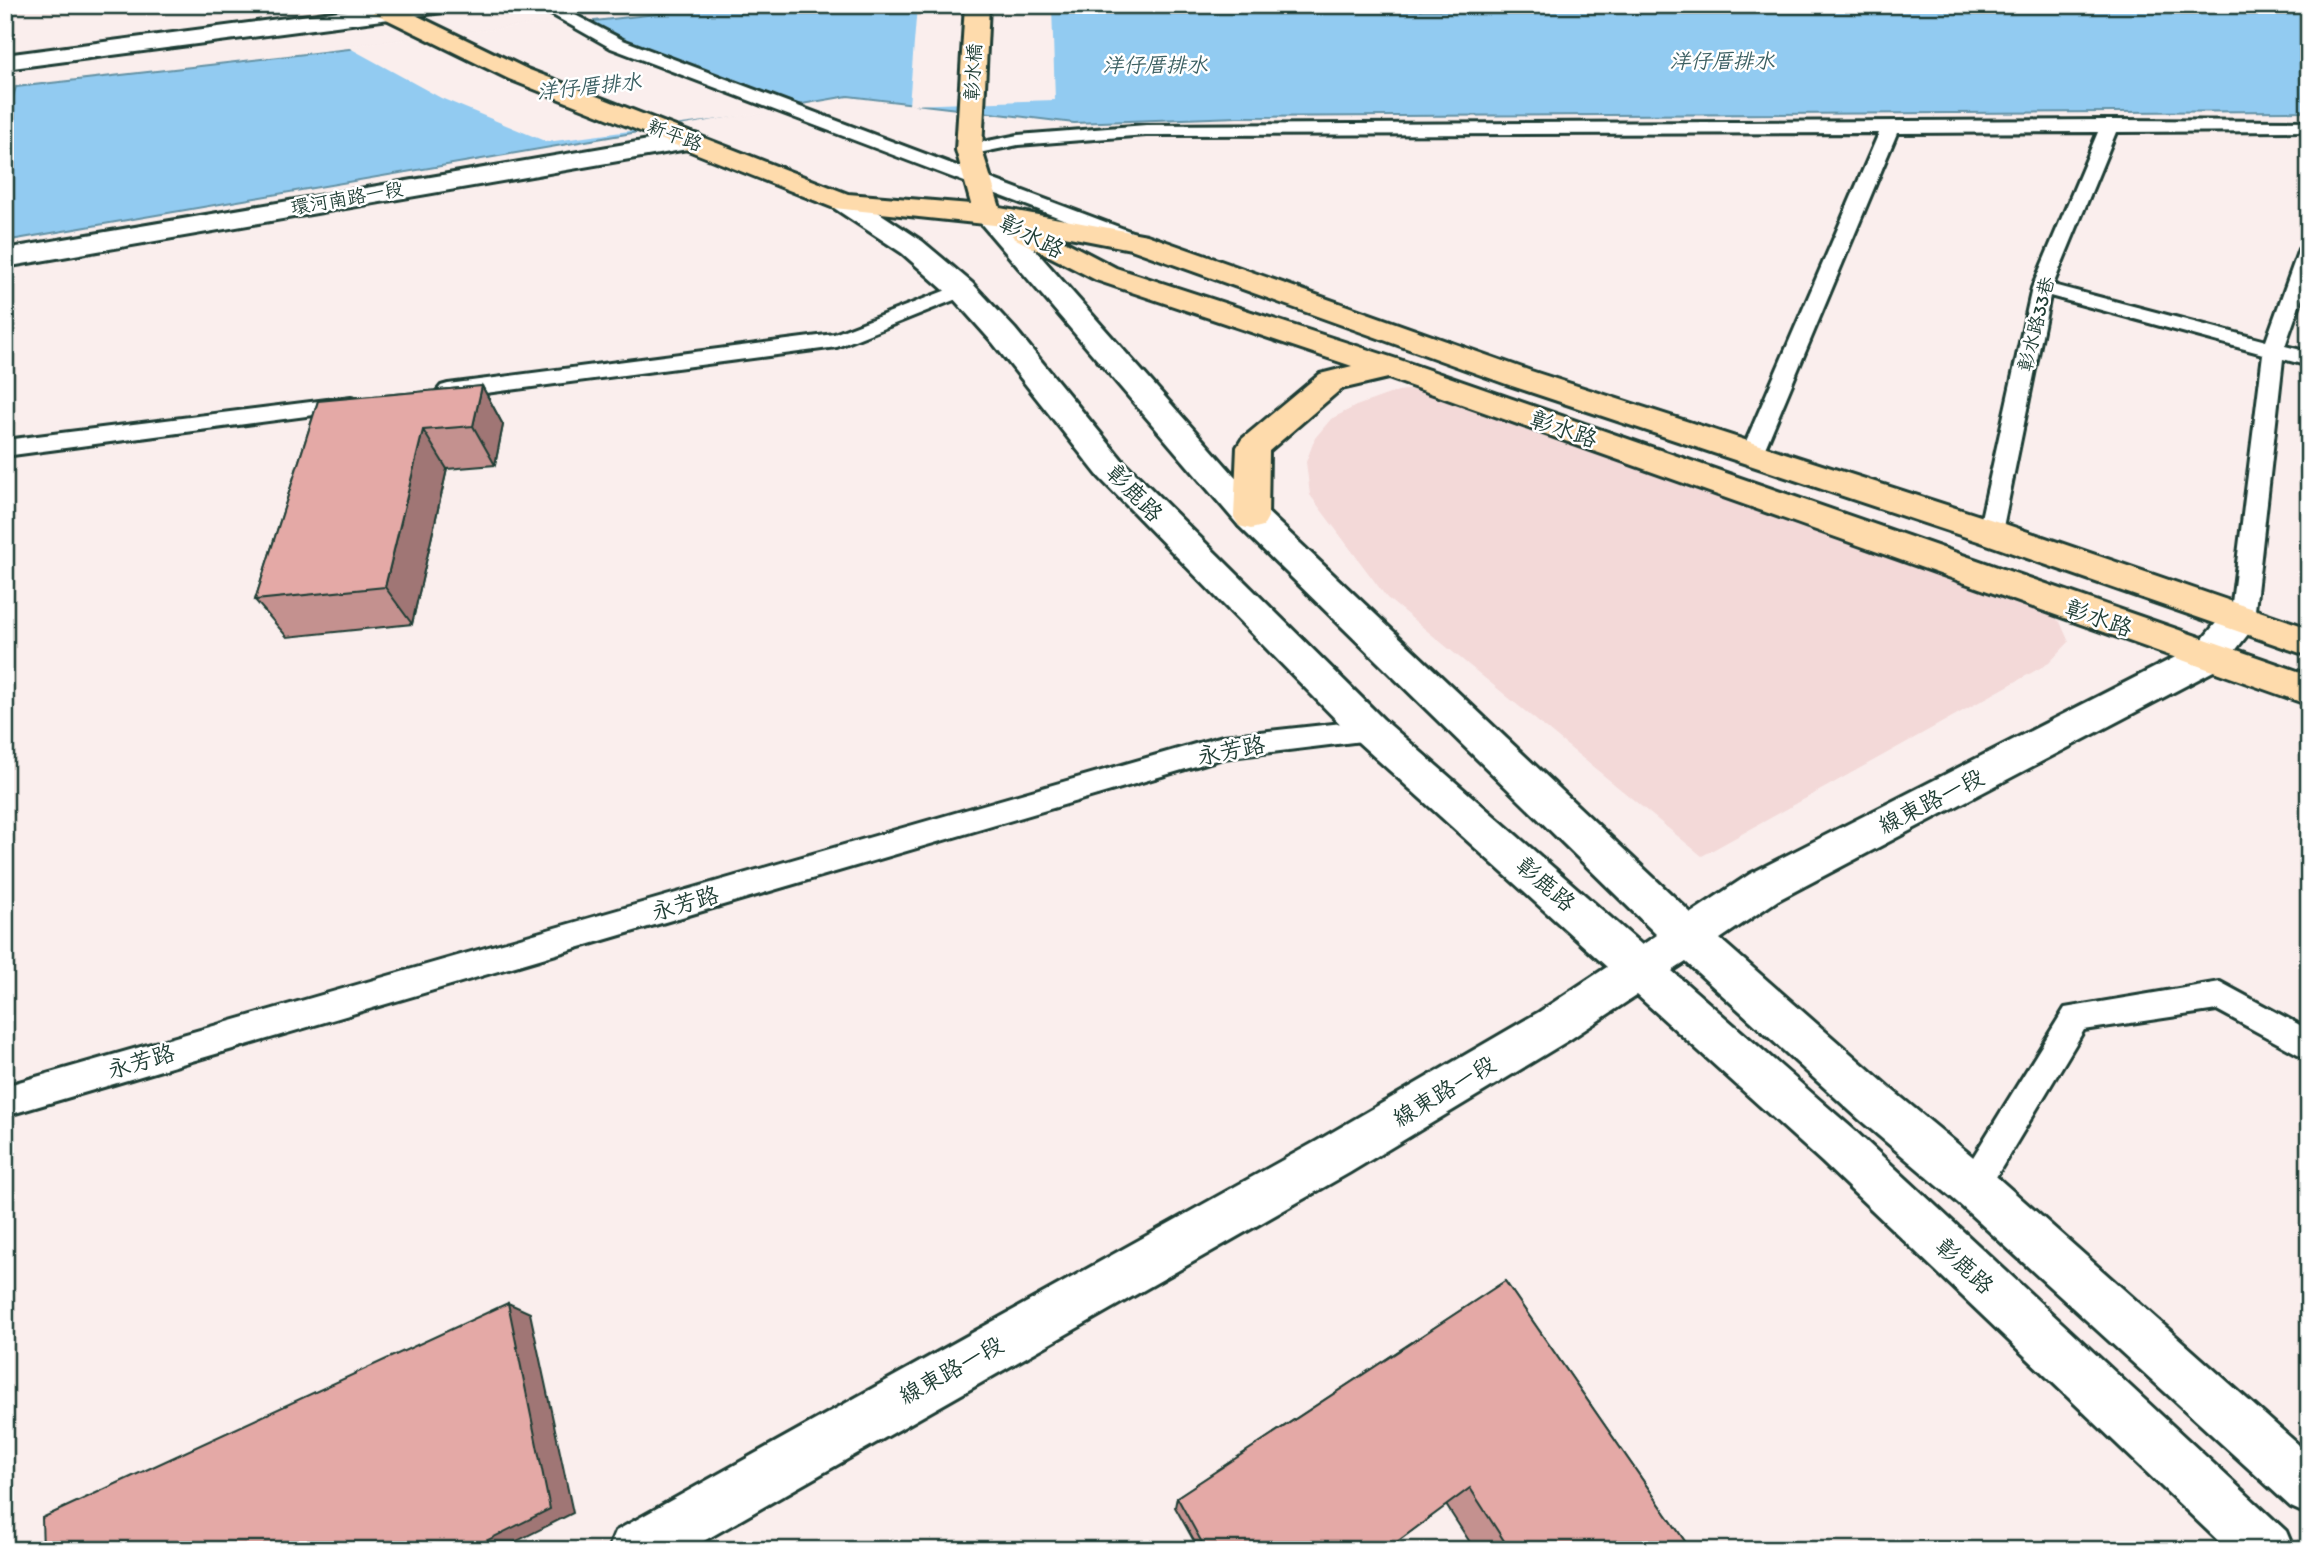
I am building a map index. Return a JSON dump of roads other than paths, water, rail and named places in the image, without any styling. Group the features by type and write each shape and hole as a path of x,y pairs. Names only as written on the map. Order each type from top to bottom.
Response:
{"main road":[{"path":"5,62 381,8 443,5"},
{"name":"彰水橋","path":"970,144 977,5"},
{"name":"新平路","path":"381,8 518,75 844,202 983,196"},
{"name":"環河南路一段","path":"5,258 690,141"},
{"path":"970,144 983,196 1251,517 1637,892 1691,937 1875,1104 1973,1186 2309,1489"},
{"name":"彰水路","path":"983,196 1137,241 1520,378 1990,532 2309,642"},
{"name":"彰水路","path":"983,196 1106,274 1389,367 2309,690"},
{"name":"彰鹿路","path":"844,202 912,247 962,290 1004,336 1111,469 1370,730 1838,1146 2267,1550"},
{"path":"1251,517 1253,447 1331,381 1389,367"},
{"name":"線東路一段","path":"635,1550 1333,1157 1554,1026 1642,970 1763,887 2210,656 2242,619"}],"lane":[{"path":"543,5 617,44 811,116 983,196"},
{"name":"彰水路33巷","path":"1990,532 2042,288 2110,125"},
{"path":"970,144 1146,130 2309,126"},
{"path":"1752,453 1891,127"},
{"path":"2242,619 2274,348 2309,249"},
{"path":"2042,288 2309,359"},
{"path":"430,394 836,340 962,290"},
{"path":"8,448 375,401"},
{"name":"永芳路","path":"5,1101 1223,747 1370,730"},
{"path":"1973,1186 2075,1018 2220,996 2309,1046"}],"water":[{"name":"洋仔厝排水","path":"2309,5 2309,111 1238,117 1074,123 848,96 5,241 5,122 16,87 700,9 1340,11"}]}
